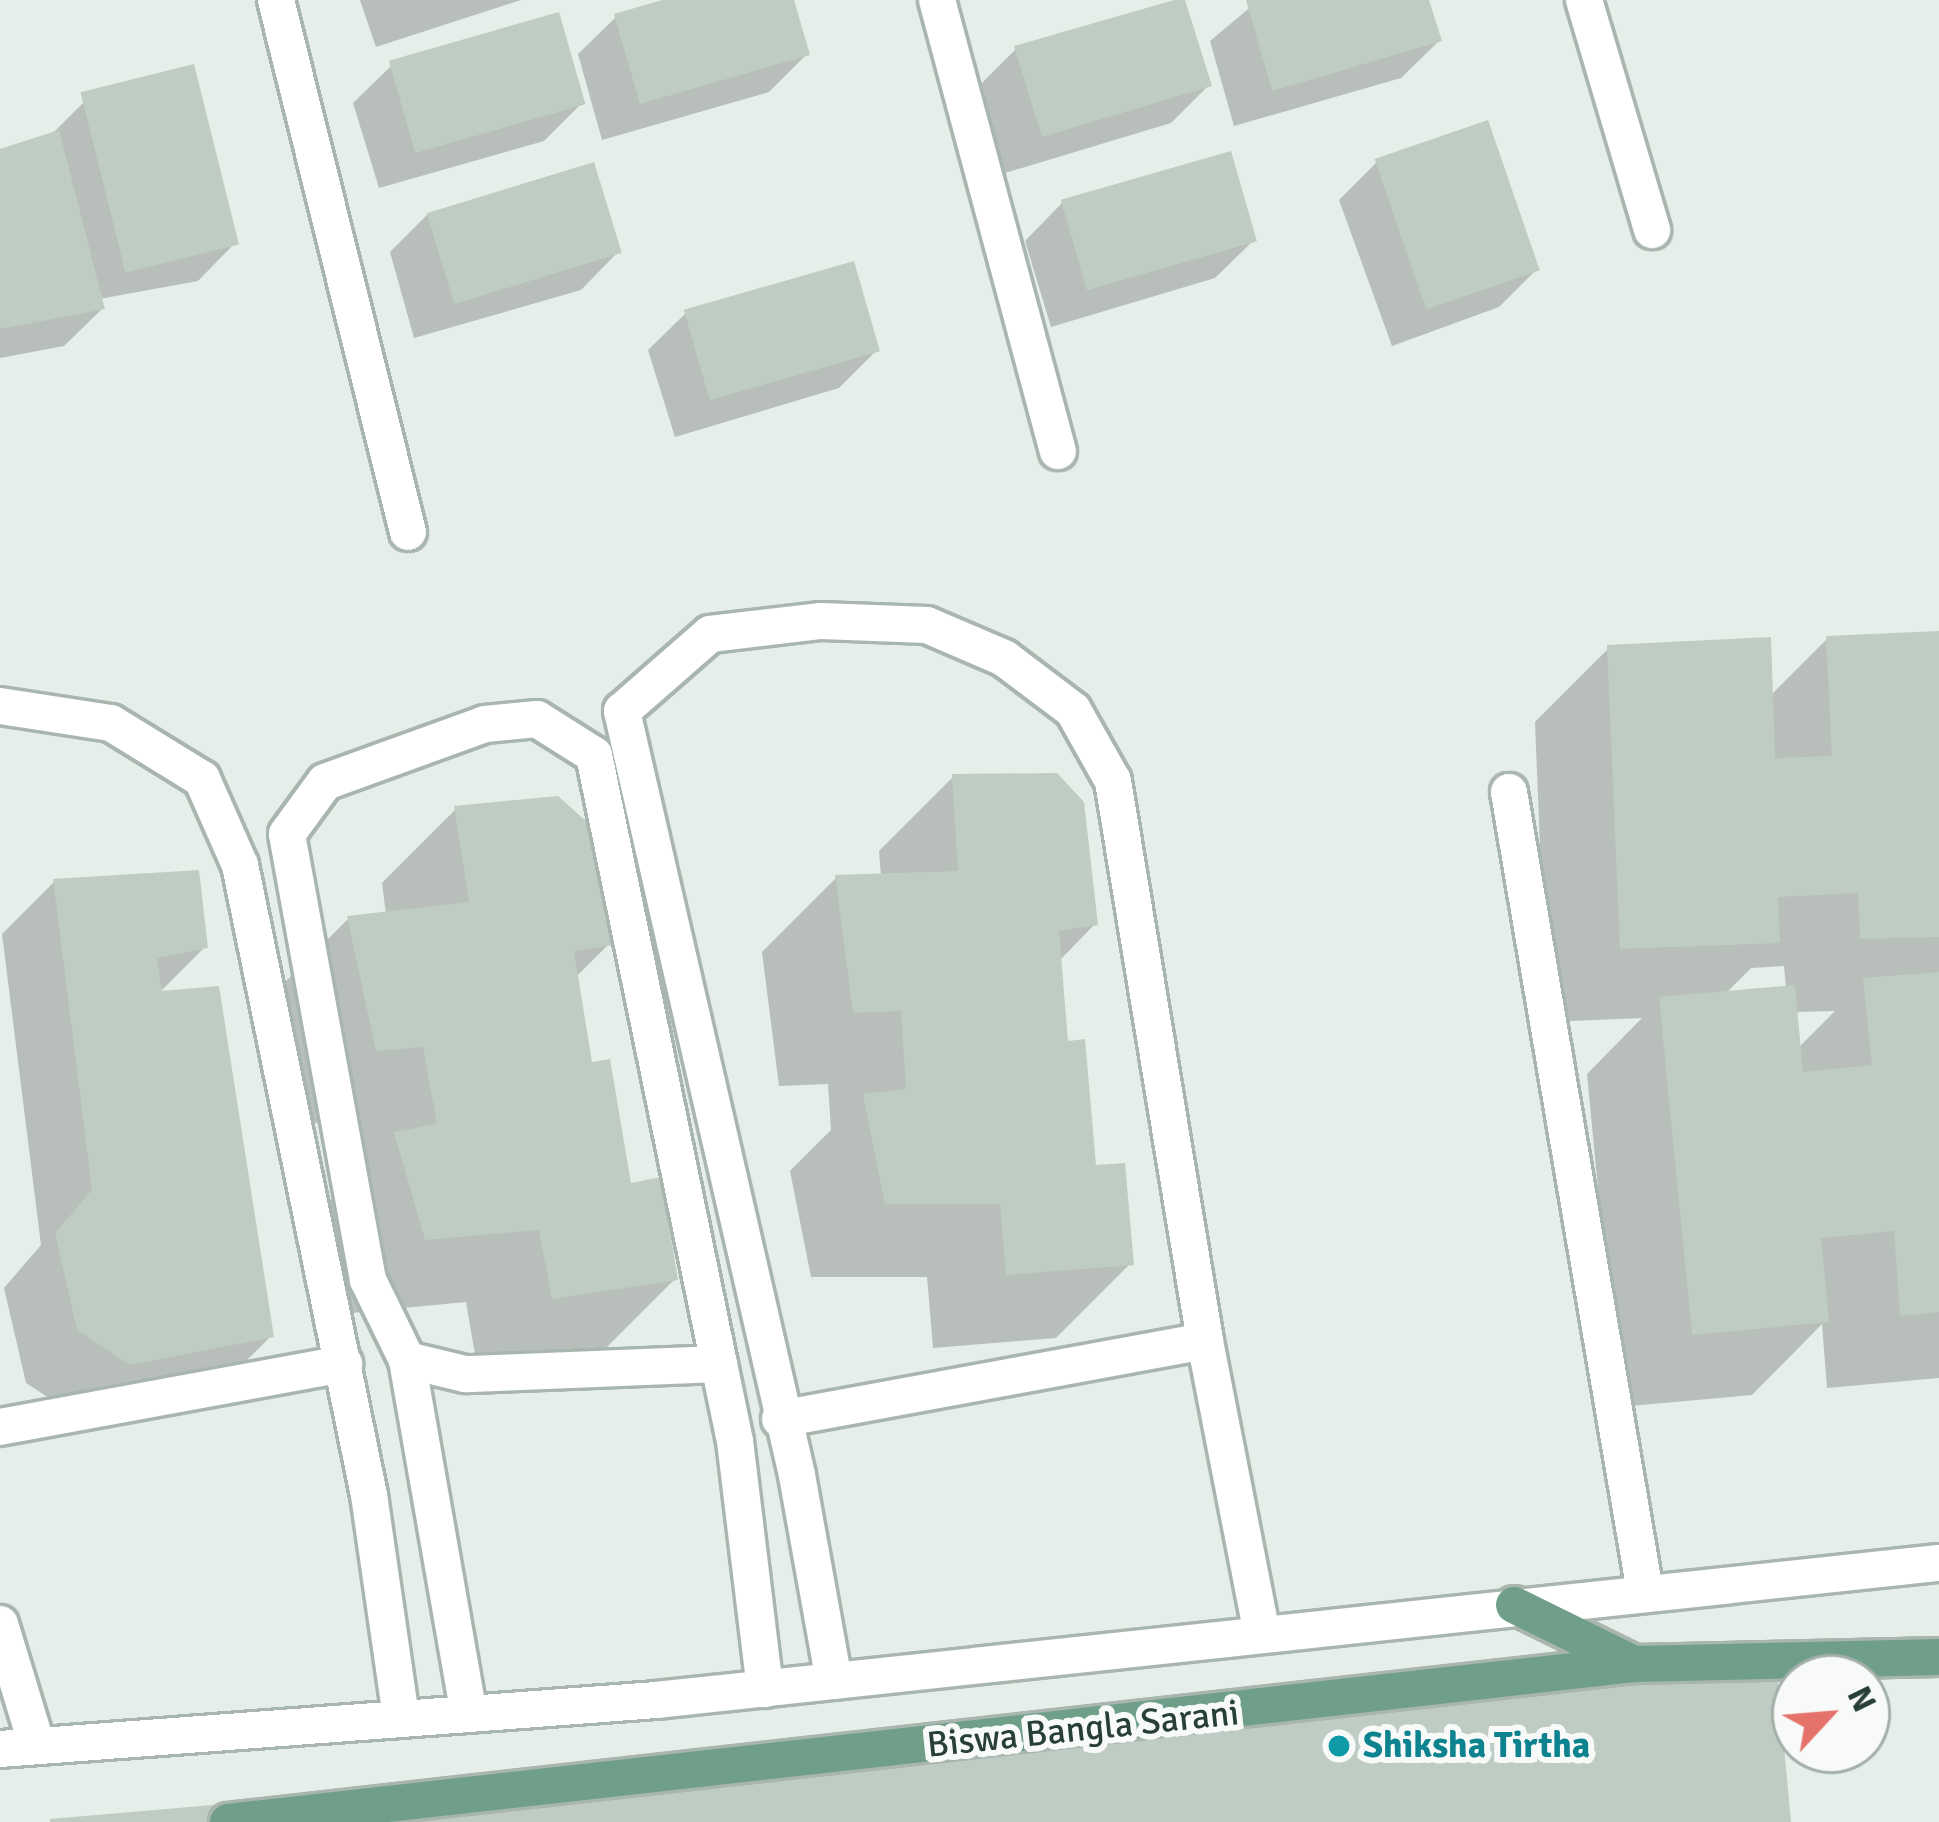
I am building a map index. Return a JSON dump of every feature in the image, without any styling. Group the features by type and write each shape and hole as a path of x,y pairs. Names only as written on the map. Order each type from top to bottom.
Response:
{"main road":[{"path":"1514,1605 1635,1664"},
{"name":"Biswa Bangla Sarani","path":"227,1822 1635,1664 1939,1657"}],"street":[{"path":"277,0 408,532"},
{"path":"937,0 1058,451"},
{"path":"1584,0 1652,230"},
{"path":"834,1681 797,1475 780,1419 622,711 710,634 821,621 926,625 1004,658 1073,710 1114,781 1205,1341 1262,1634"},
{"path":"0,706 111,723 202,779 240,865 344,1364 400,1718"},
{"path":"469,1714 407,1360 368,1280 287,834 325,782 485,724 537,719 594,755 719,1364 765,1689"},
{"path":"1509,792 1645,1592"},
{"path":"780,1419 1205,1341"},
{"path":"407,1360 465,1374 719,1364"},
{"path":"0,1427 344,1364"},
{"path":"0,1624 18,1747 765,1689 1939,1563"}],"building":[{"path":"662,0 794,0 810,55 640,104 614,14"},
{"path":"1185,0 1212,86 1042,137 1014,46"},
{"path":"1246,0 1429,0 1442,41 1272,91"},
{"path":"559,12 585,104 415,153 389,61"},
{"path":"194,64 239,244 125,273 80,92"},
{"path":"1488,120 1540,270 1426,309 1375,159"},
{"path":"59,130 105,309 0,329 0,149"},
{"path":"1231,151 1257,241 1087,290 1061,200"},
{"path":"594,162 622,253 454,304 427,213"},
{"path":"854,261 880,351 710,400 684,310"},
{"path":"1939,631 1939,937 1860,939 1858,893 1778,897 1780,943 1620,949 1607,645 1771,637 1775,758 1832,756 1826,636"},
{"path":"1057,773 1084,802 1098,925 1059,931 1068,1041 1085,1039 1096,1165 1125,1163 1134,1265 1006,1275 1000,1204 885,1204 863,1094 906,1089 901,1011 853,1013 835,875 958,871 952,774"},
{"path":"558,796 587,822 613,945 574,951 592,1062 610,1059 631,1183 661,1177 678,1280 552,1299 539,1230 425,1240 394,1132 437,1124 423,1047 376,1051 347,916 469,902 454,806"},
{"path":"199,870 208,948 157,958 162,991 219,986 274,1337 130,1365 77,1330 55,1233 92,1190 53,879"},
{"path":"1939,972 1939,1312 1900,1316 1894,1231 1821,1238 1829,1322 1692,1335 1659,997 1795,985 1803,1072 1872,1065 1863,978"},
{"name":"Shiksha Tirtha","path":"1771,1671 1771,1774 1787,1774 1791,1822 50,1822"}],"place":[{"name":"Shiksha Tirtha","path":"1339,1746"}]}
